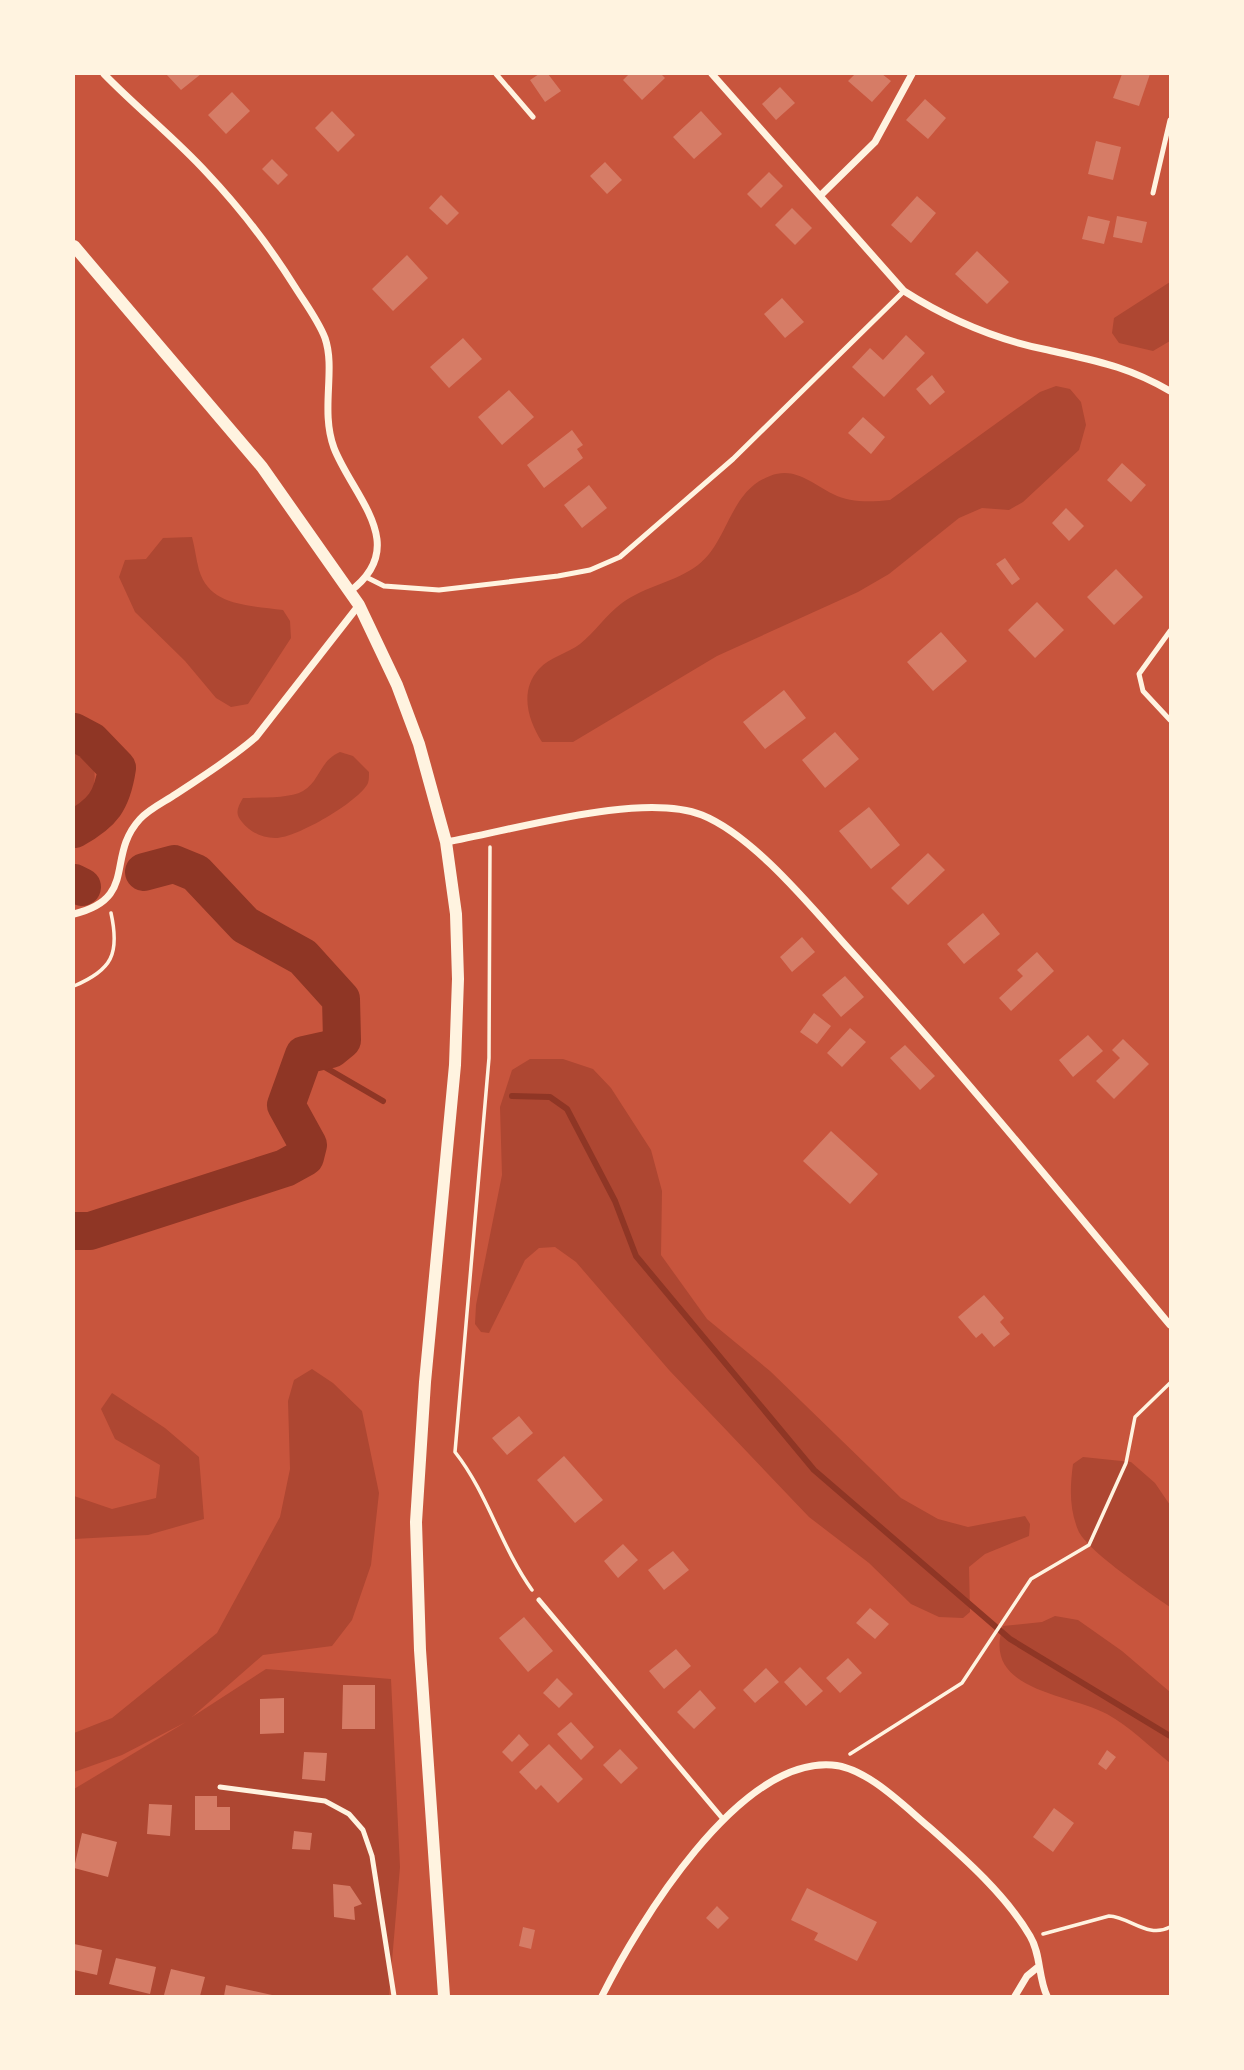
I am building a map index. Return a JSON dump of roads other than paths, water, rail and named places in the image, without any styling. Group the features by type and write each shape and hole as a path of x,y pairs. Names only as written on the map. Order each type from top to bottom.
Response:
{"street":[{"path":"104,74 207,173 248,220 277,258 325,339 327,424 335,450 375,524 377,544 369,578 349,592"},
{"path":"712,74 904,291 935,311 984,332 1047,350 1092,357 1142,374 1171,391"},
{"path":"820,196 875,142 912,74"},
{"path":"74,246 262,467 359,605 397,685 419,744 446,842 456,914 456,1065 425,1381 416,1522 420,1650 444,1997"},
{"path":"74,914 96,909 111,897 123,855 140,819 235,755 256,737 359,605"},
{"path":"446,842 570,817 631,809 667,809 700,814 722,827 793,887 908,1014 1171,1325"},
{"path":"602,1997 636,1933 707,1834 723,1819 792,1773 833,1765 885,1790 944,1840 1007,1904 1031,1937 1047,1997"},
{"path":"1015,1997 1027,1976 1038,1967"}],"lane":[{"path":"496,74 533,117"},
{"path":"1153,193 1164,137 1171,120"},
{"path":"369,578 384,586 439,590 558,576 590,570 620,557 733,458 904,291"},
{"path":"1171,631 1139,674 1143,691 1171,720"},
{"path":"539,1600 723,1819"},
{"path":"220,1787 325,1801 349,1814 363,1829 372,1856 394,1997"}],"waterway":[{"path":"74,732 91,741 117,768 109,798 99,811 74,829"},
{"path":"74,1231 90,1231 285,1168 305,1157 308,1145 286,1105 304,1055 331,1049 342,1040 341,999 303,957 245,925 196,873 174,864 144,872"},
{"path":"74,883 82,887"},
{"path":"304,1055 383,1101"},
{"path":"512,1096 550,1097 567,1109 615,1201 636,1256 814,1470 1010,1639 1170,1736"}]}
